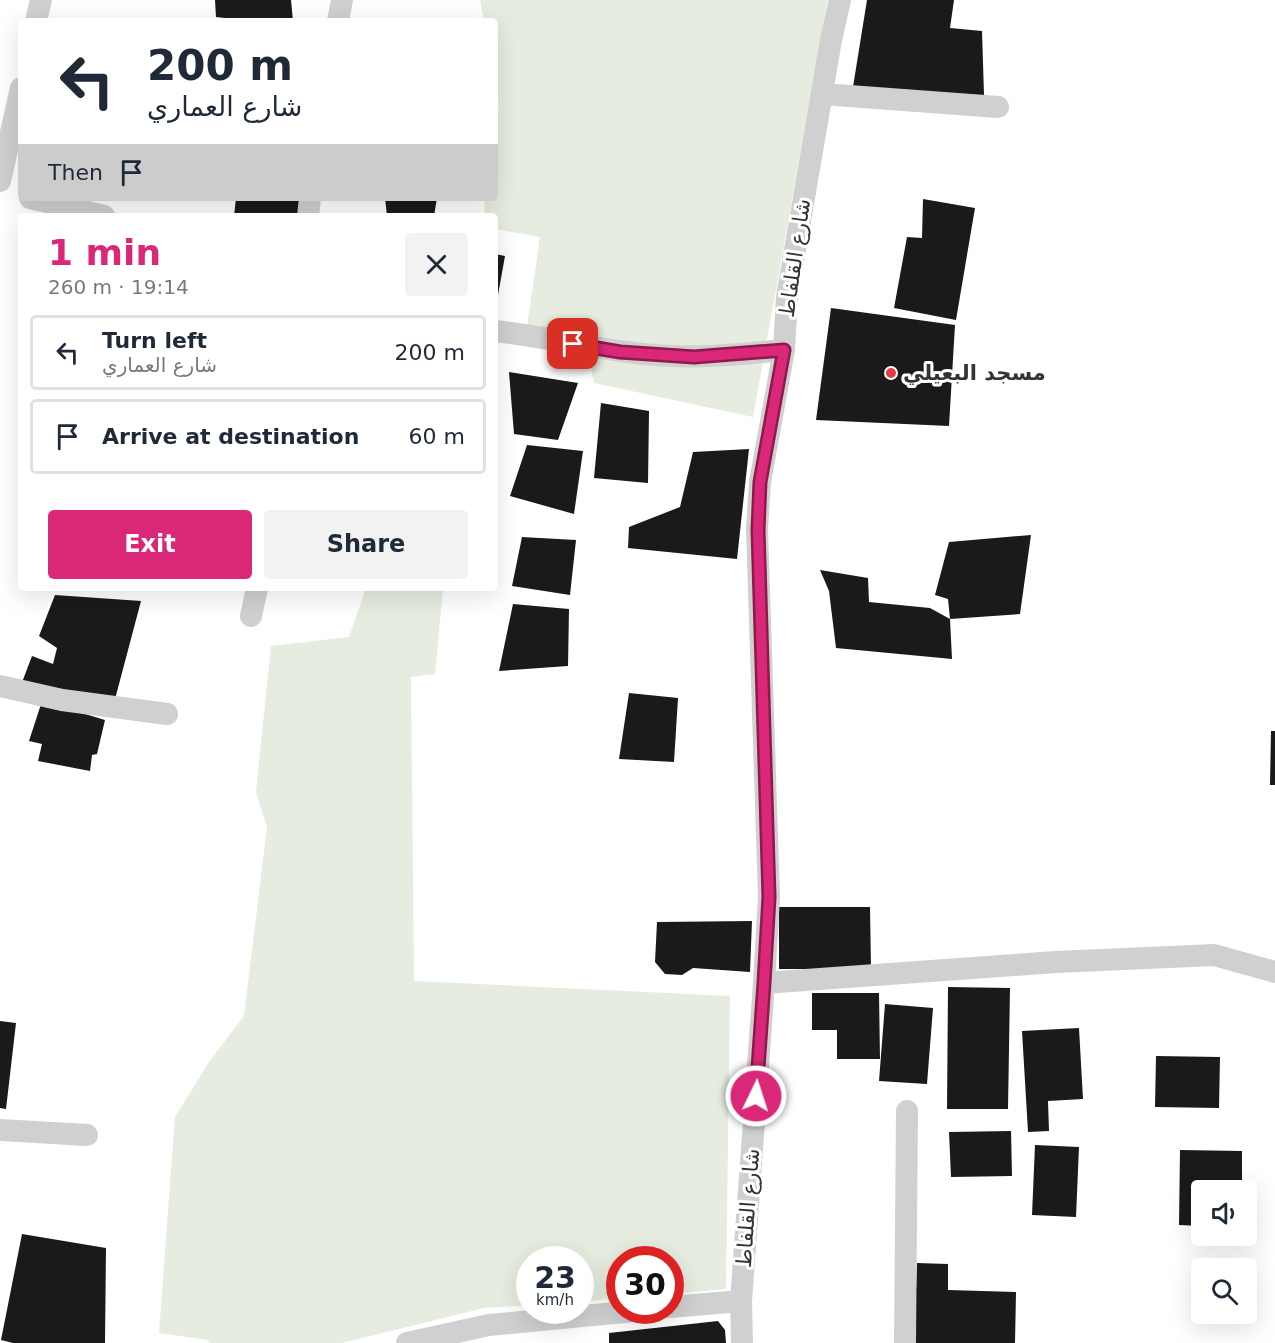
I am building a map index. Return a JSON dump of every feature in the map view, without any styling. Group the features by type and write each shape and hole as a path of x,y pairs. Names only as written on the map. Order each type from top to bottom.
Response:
{"street":[{"path":"37,18 41,0"},
{"path":"339,18 342,0"},
{"name":"شارع القلفاط","path":"742,1343 741,1300 769,897 758,530 760,482 784,350 787,297 800,218 840,0"},
{"path":"822,94 998,107"},
{"path":"0,181 18,101"},
{"path":"0,191 18,195"},
{"path":"42,201 92,213"},
{"path":"498,331 620,352 657,355 694,357 784,350"},
{"path":"251,616 257,591"},
{"path":"0,686 62,700 167,714"},
{"path":"764,983 1056,962 1214,955 1275,972"},
{"path":"905,1343 907,1111"},
{"path":"0,1130 87,1135"},
{"path":"684,1306 741,1300"},
{"path":"407,1343 489,1325 606,1314"}],"shaded area":[{"path":"480,0 828,0 753,417 594,383 583,331 527,327 540,237 498,230 498,213 485,213 484,201 498,201 499,107 498,18 483,18"},
{"path":"365,591 443,591 435,674 411,677 414,981 730,996 726,1289 684,1293 684,1246 606,1246 606,1299 594,1301 594,1246 516,1246 516,1306 484,1308 342,1343 209,1343 208,1340 159,1333 175,1117 209,1062 244,1016 267,827 256,792 271,646 349,637"}],"building":[{"path":"215,0 291,0 293,18 216,17"},
{"path":"867,0 954,0 950,28 982,31 984,95 852,93"},
{"path":"923,199 975,208 956,320 894,308 907,237 922,238"},
{"path":"236,201 300,201 298,213 234,213"},
{"path":"385,201 436,201 434,213 387,213"},
{"path":"498,255 505,256 498,295"},
{"path":"831,308 955,325 949,426 816,420"},
{"path":"509,372 578,383 558,440 514,434"},
{"path":"601,403 649,411 648,483 594,478"},
{"path":"527,445 583,451 574,514 510,496"},
{"path":"749,449 737,559 628,548 629,527 680,507 693,452"},
{"path":"1031,535 1020,614 950,619 948,599 935,595 949,542"},
{"path":"522,537 576,540 570,595 512,586"},
{"path":"820,570 868,578 869,602 930,608 950,619 952,659 836,648 829,591"},
{"path":"55,595 141,601 114,703 21,685 32,656 53,664 57,648 39,636"},
{"path":"513,604 569,609 568,666 499,671"},
{"path":"629,693 678,698 674,762 619,759"},
{"path":"42,701 105,720 97,754 92,755 90,771 38,761 42,744 29,741"},
{"path":"1271,731 1275,731 1275,785 1270,785"},
{"path":"779,907 870,907 871,969 779,969"},
{"path":"752,921 750,972 693,968 682,975 665,974 655,962 657,922"},
{"path":"948,987 1010,988 1008,1109 947,1109"},
{"path":"812,993 879,993 880,1059 837,1059 837,1030 812,1030"},
{"path":"885,1004 933,1008 927,1084 879,1081"},
{"path":"0,1021 16,1023 6,1109 0,1108"},
{"path":"1079,1028 1083,1099 1048,1101 1049,1131 1028,1132 1022,1031"},
{"path":"1156,1056 1220,1057 1219,1108 1155,1107"},
{"path":"1011,1131 1012,1176 951,1177 949,1132"},
{"path":"1035,1145 1079,1147 1076,1217 1032,1215"},
{"path":"1180,1150 1242,1151 1242,1180 1191,1180 1191,1226 1179,1225"},
{"path":"22,1234 106,1248 105,1343 13,1343 1,1340"},
{"path":"917,1263 948,1264 948,1290 1016,1292 1015,1343 914,1343"},
{"path":"718,1321 725,1330 726,1343 609,1343 609,1333"}],"place":[{"name":"مسجد البعيلي","path":"891,373"}],"route":[{"path":"573,344 620,352 694,357 784,350 760,482 758,530 769,897 756,1096"}]}
